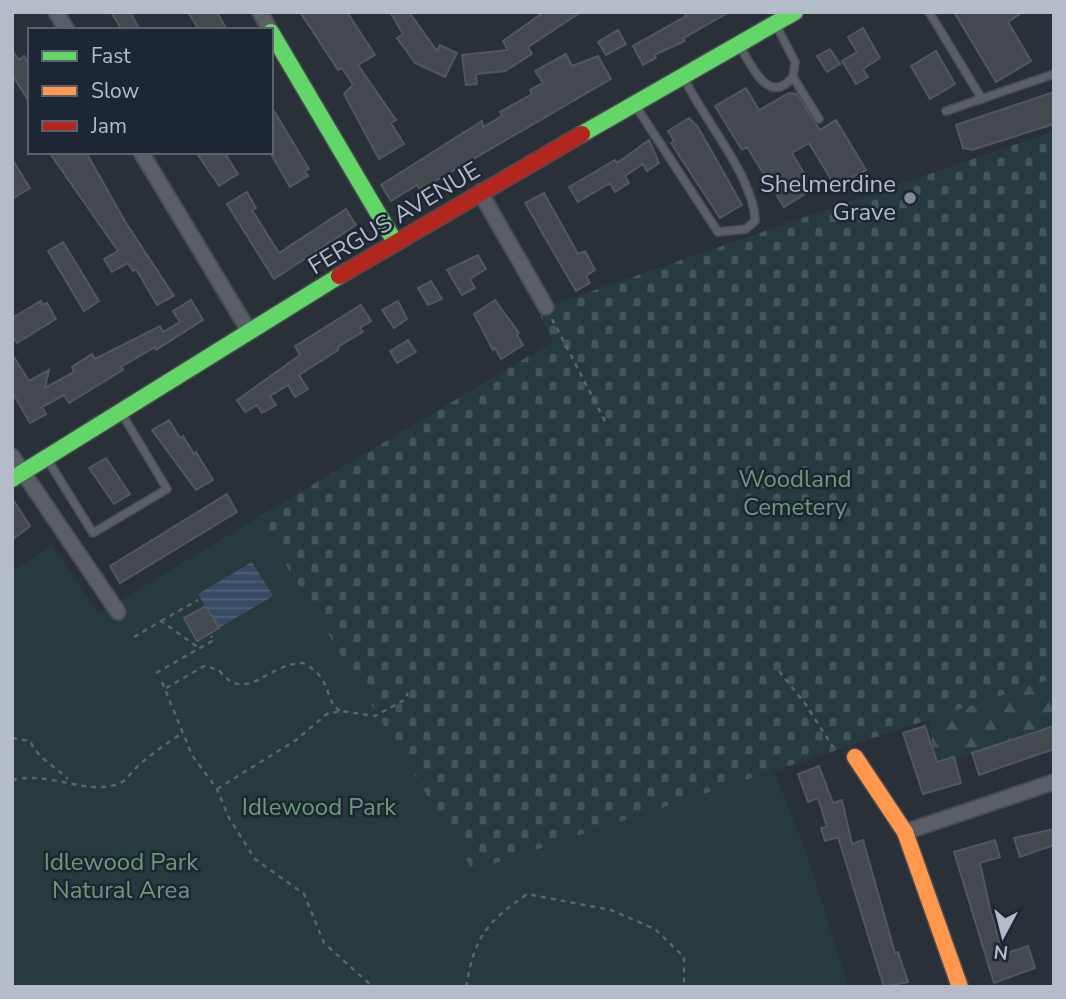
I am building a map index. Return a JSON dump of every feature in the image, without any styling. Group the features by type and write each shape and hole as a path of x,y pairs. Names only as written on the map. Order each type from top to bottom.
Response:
{"street":[{"path":"56,12 66,28"},
{"path":"260,12 269,28"},
{"name":"FERGUS AVENUE","path":"17,476 395,242 795,12"},
{"path":"273,34 395,242"},
{"path":"142,154 249,331"},
{"path":"480,192 546,307"},
{"path":"12,456 17,476 118,612"},
{"path":"855,757 905,832 960,987"},
{"path":"905,832 1054,782"}],"lane":[{"path":"929,12 982,99"},
{"path":"739,44 763,83 777,88 786,85 793,77 795,62 775,23"},
{"path":"946,111 1054,74"},
{"path":"634,103 718,232 746,229 755,221 755,211 731,157 683,76"},
{"path":"793,77 819,119"},
{"path":"46,457 93,533 167,489 120,410"}],"path":[{"path":"546,307 606,423"},
{"path":"134,637 198,600"},
{"path":"161,621 199,649"},
{"path":"156,673 214,640 211,636"},
{"path":"165,689 204,666 219,670 226,679 240,686 252,683 283,664 303,663 325,680 331,704 341,711"},
{"path":"779,671 806,705 833,747"},
{"path":"162,682 192,755 217,789 229,818 255,859 304,894 324,943 373,987"},
{"path":"217,789 296,740 327,714 341,711 375,716 404,700 408,693"},
{"path":"12,780 43,778 86,786 112,786 125,781 138,766 183,733"},
{"path":"12,738 30,741 37,756 55,766 69,781"},
{"path":"466,987 474,955 492,919 527,894 611,910 654,929 684,957 684,987"}],"green space":[{"name":"Woodland Cemetery","path":"1054,131 1054,678 473,871 257,518 554,341 540,316 563,301"},
{"name":"Idlewood Park Natural Area","path":"257,518 473,871 774,771 805,849 849,987 12,987 12,571 52,545 98,614"},
{"path":"1054,652 1054,724 937,767 923,694"}],"water":[{"path":"252,562 273,596 219,628 198,594"}],"building":[{"path":"111,12 130,12 139,28 121,28"},
{"path":"188,12 217,12 226,28 198,28"},
{"path":"300,12 347,12 375,55 358,65 396,120 391,123 404,144 379,159 344,94 353,85 342,68 338,70"},
{"path":"390,12 409,12 437,51 440,45 457,53 445,77 415,63 397,38 403,34"},
{"path":"544,12 581,12 528,47 532,54 505,71 476,74 477,84 466,85 462,55 508,50 503,41"},
{"path":"684,12 729,12 684,38 685,41 654,55 656,58 643,65 633,46 686,16"},
{"path":"954,12 1023,12 1008,22 1031,61 996,82"},
{"path":"863,28 880,58 863,69 868,77 856,84 842,61 857,52 848,37"},
{"path":"618,30 626,44 606,55 598,42"},
{"path":"830,49 840,64 827,72 817,56"},
{"path":"12,50 19,60 24,56 28,62 28,100 12,75"},
{"path":"936,51 955,84 930,99 911,66"},
{"path":"566,54 572,66 598,56 611,79 420,190 417,185 391,201 381,185 482,121 483,127 502,116 500,112 532,94 530,90 543,83 535,71"},
{"path":"746,88 759,110 789,93 797,94 820,130 836,120 866,170 835,186 809,143 792,153 813,189 784,207 747,147 742,150 715,106"},
{"path":"1054,92 1054,124 972,150 963,148 956,125"},
{"path":"273,109 309,169 305,171 308,176 290,187 271,154"},
{"path":"689,118 698,127 742,205 720,218 671,143 674,141 668,131"},
{"path":"649,140 659,163 647,171 643,164 625,176 629,183 615,192 610,183 578,202 569,187 615,160 617,163"},
{"path":"50,154 87,154 126,223 174,296 157,305 136,269 133,271 128,263 112,272 104,259 118,251"},
{"path":"197,154 225,154 238,174 219,186"},
{"path":"12,159 30,188 12,199"},
{"path":"247,192 256,208 252,210 279,253 346,209 356,225 274,279 227,204"},
{"path":"544,193 578,254 585,251 595,270 586,276 590,283 576,291 525,203"},
{"path":"63,242 99,301 84,311 48,251"},
{"path":"478,255 486,269 470,279 475,288 462,295 447,270"},
{"path":"431,281 442,299 428,305 418,288"},
{"path":"191,300 203,320 156,350 155,347 121,367 123,370 69,403 64,395 42,407 46,414 30,423 12,392 12,354 29,381 49,370 45,388 74,372 72,367 92,354 95,359 160,326 163,332 180,322 173,311"},
{"path":"495,300 519,333 517,335 523,345 501,359 495,348 493,350 474,314"},
{"path":"41,301 43,305 47,303 56,319 17,343 12,335 12,318"},
{"path":"398,301 407,319 394,328 382,310"},
{"path":"361,305 371,321 360,328 363,332 299,375 308,389 295,397 288,385 270,396 276,405 262,413 257,405 245,412 237,400 300,355 295,346"},
{"path":"408,340 416,352 397,363 390,351"},
{"path":"169,420 180,438 183,436 194,454 196,452 213,480 196,490 152,430"},
{"path":"106,458 130,494 114,504 89,468"},
{"path":"227,494 237,512 120,583 110,566"},
{"path":"12,498 30,526 12,540"},
{"path":"206,606 219,628 197,641 184,618"},
{"path":"925,726 937,762 954,757 961,783 923,794 903,733"},
{"path":"1054,726 1054,749 979,775 972,753"},
{"path":"819,766 833,803 842,800 852,844 863,840 895,953 898,952 908,982 884,987 838,837 825,841 821,828 827,827 818,798 808,802 798,774"},
{"path":"1054,829 1054,845 1020,857 1014,838"},
{"path":"995,840 1000,857 980,863 991,913 1004,954 1028,946 1035,968 994,983 954,852"}],"traffic: fast":[{"path":"582,134 795,12"},
{"path":"273,35 395,242"},
{"path":"12,479 339,276"}],"traffic: slow":[{"path":"855,757 905,832 960,987"}],"traffic: jam":[{"path":"339,276 582,134"}],"place":[{"name":"Shelmerdine Grave","path":"910,198"}],"park label":[{"name":"Idlewood Park","path":"319,807"}]}
